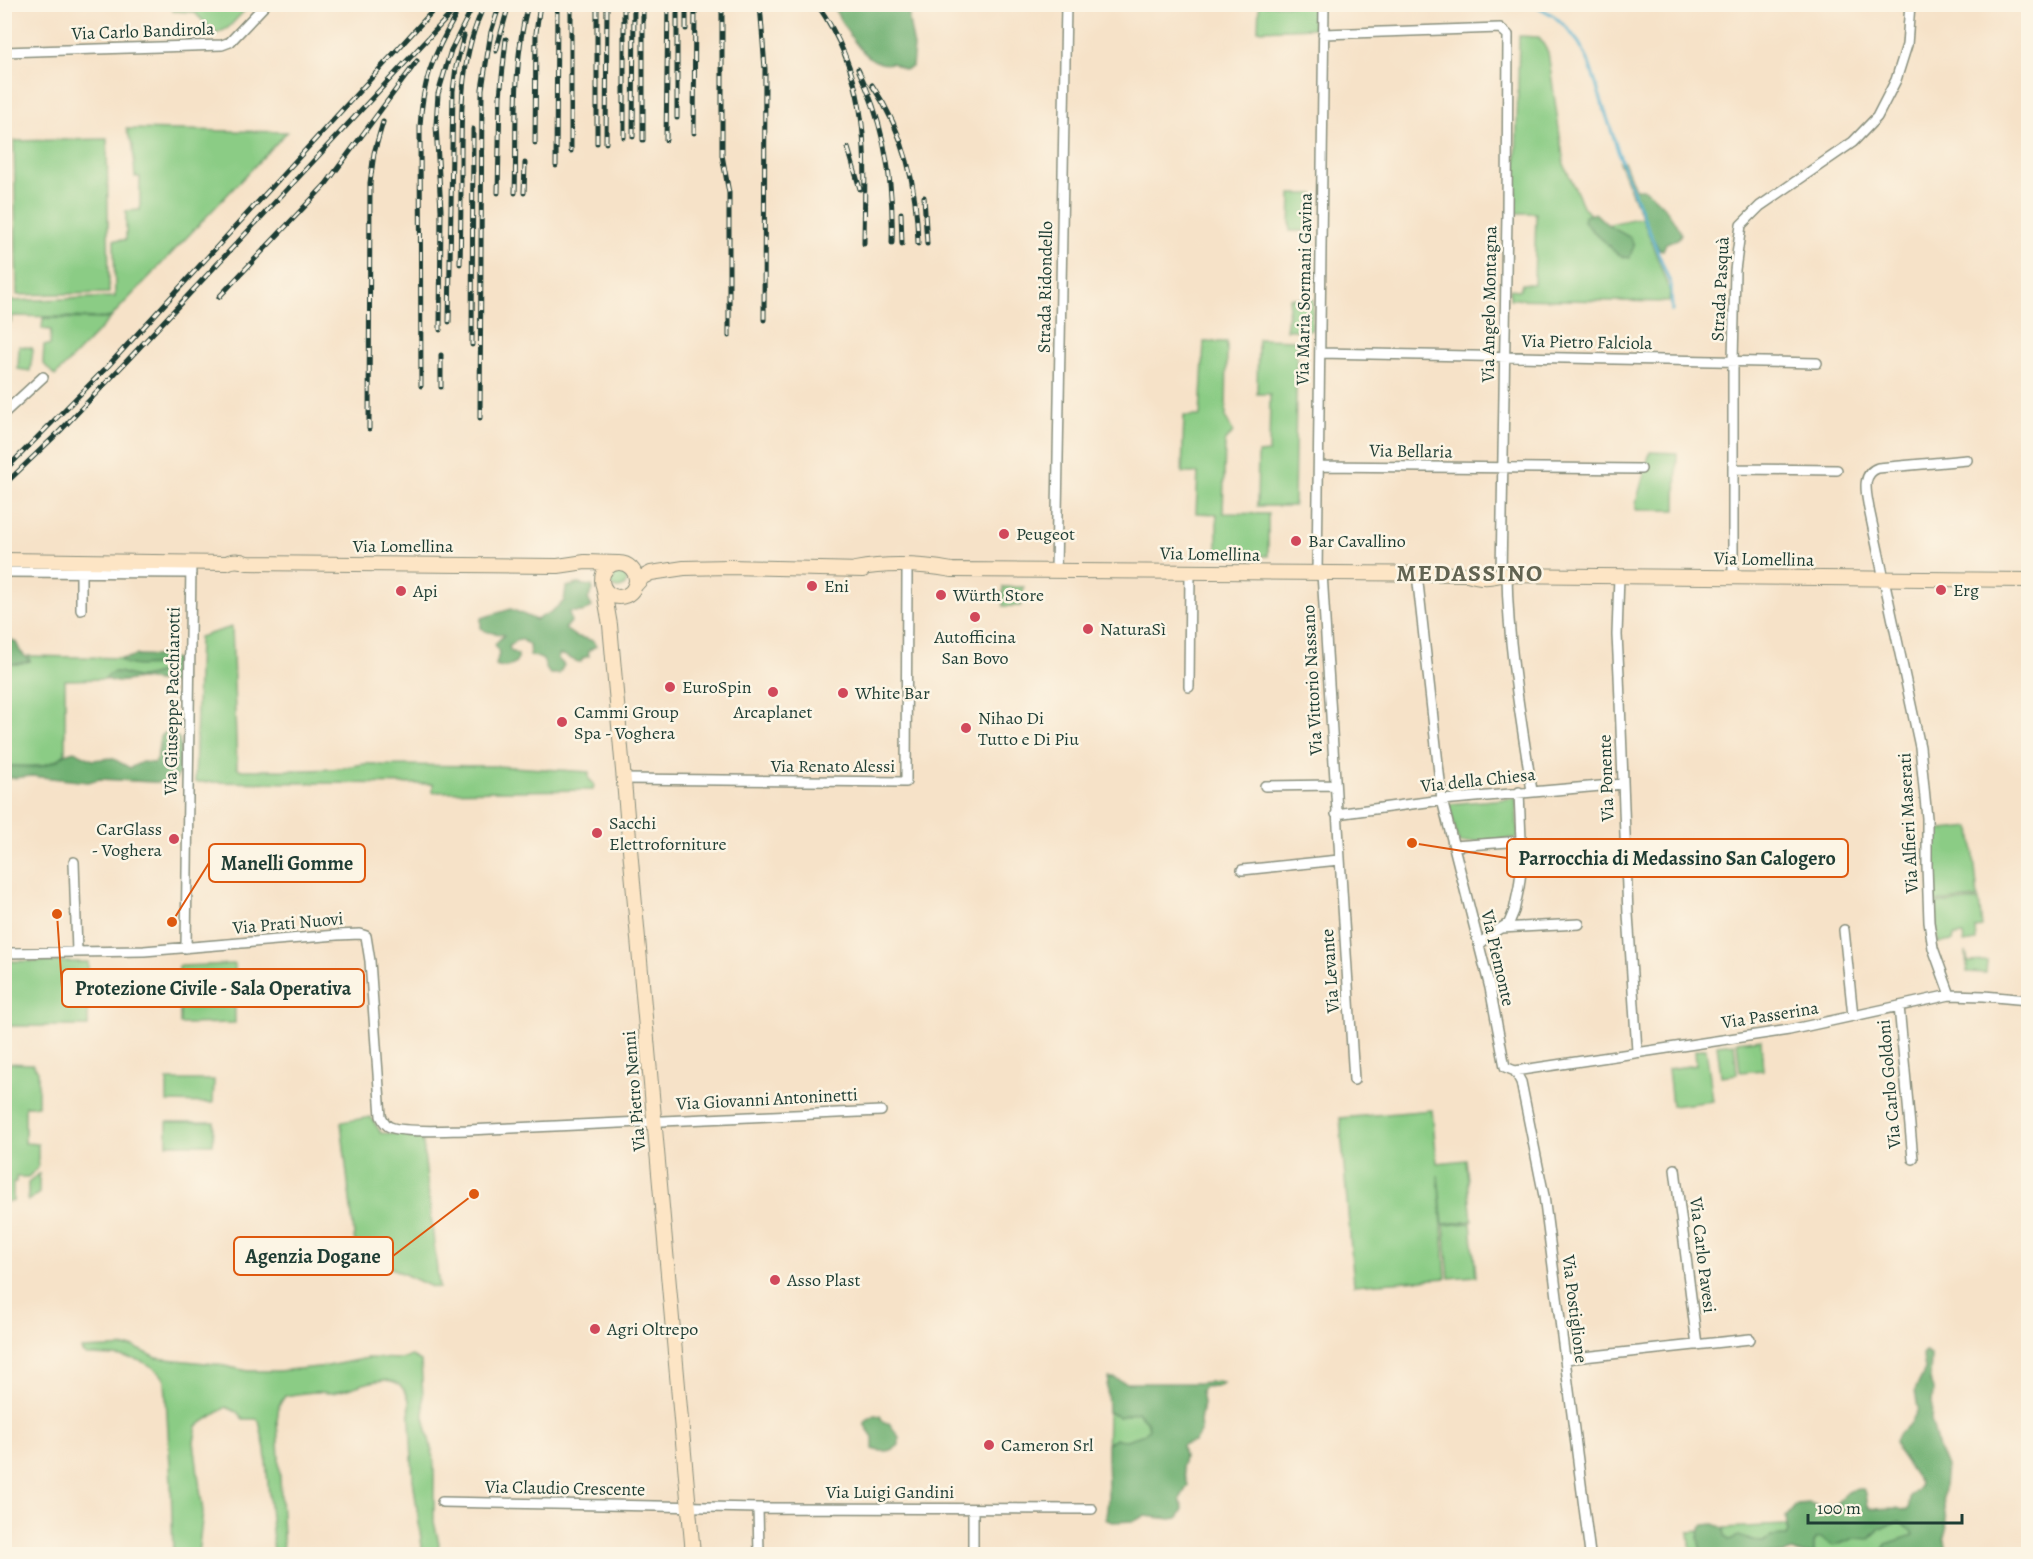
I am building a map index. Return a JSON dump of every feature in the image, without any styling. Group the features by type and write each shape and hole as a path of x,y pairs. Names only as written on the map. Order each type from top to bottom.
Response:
{"main road":[{"name":"Via Lomellina","path":"4,560 191,568 227,563 241,567 247,563 558,566 588,571 602,583 605,590 615,596 630,591 644,577 658,571 729,567"},
{"name":"Via Lomellina","path":"558,566 585,562 641,566 669,562 729,567 855,569 879,573 926,573 952,570 1468,574 1488,578 1503,575 2028,580"},
{"path":"602,583 602,576 607,567 622,564 635,575 630,591 616,610 610,625"},
{"name":"Via Lomellina","path":"855,569 879,565 927,565 952,570"},
{"name":"Via Pietro Nenni","path":"602,583 610,625 693,1554"}],"street":[{"name":"Via Carlo Bandirola","path":"4,52 222,45 230,42 266,4"},
{"name":"Strada Ridondello","path":"1056,571 1065,4"},
{"name":"Via Maria Sormani Gavina","path":"1320,573 1324,4"},
{"name":"Strada Pasquà","path":"1733,577 1733,361 1736,270 1741,225 1760,206 1853,142 1877,117 1896,80 1907,45 1910,4"},
{"name":"Via Angelo Montagna","path":"1323,34 1500,28 1508,35 1503,575 1512,658 1532,791"},
{"name":"Via Pietro Falciola","path":"1320,353 1817,363"},
{"path":"4,413 43,376"},
{"name":"Via Alfieri Maserati","path":"1950,995 1933,948 1929,922 1927,818 1920,747 1869,509 1866,480 1868,475 1878,468 1967,460"},
{"name":"Via Bellaria","path":"1319,466 1641,469"},
{"path":"1733,469 1837,470"},
{"name":"Via Lomellina","path":"4,572 191,568"},
{"name":"Via Giuseppe Pacchiarotti","path":"186,948 191,568"},
{"path":"81,572 81,610"},
{"path":"1189,687 1190,572"},
{"name":"Via Renato Alessi","path":"623,779 906,783 907,573"},
{"name":"Via Vittorio Nassano","path":"1320,573 1339,860"},
{"path":"1416,574 1442,800"},
{"name":"Via Ponente","path":"1619,576 1617,635 1636,1051"},
{"name":"Via della Chiesa","path":"1336,814 1442,800 1623,784"},
{"path":"1265,786 1335,785"},
{"path":"1479,945 1509,923 1514,911 1519,887 1522,841 1519,792"},
{"name":"Via Piemonte","path":"1442,800 1490,988 1505,1067 1515,1071"},
{"path":"1454,846 1522,841"},
{"path":"1242,870 1339,860"},
{"name":"Via Levante","path":"1339,860 1354,1080"},
{"path":"74,862 77,952"},
{"path":"1501,928 1579,924"},
{"path":"1844,930 1853,1016"},
{"name":"Via Prati Nuovi","path":"4,953 144,951 360,934 366,936 370,961 381,1116 384,1123 390,1127 419,1130 468,1130 655,1121"},
{"name":"Via Passerina","path":"1515,1071 1636,1051 1789,1030 1950,995 2028,1000"},
{"name":"Via Carlo Goldoni","path":"1899,1006 1912,1159"},
{"name":"Via Postiglione","path":"1515,1071 1521,1082 1544,1196 1590,1554"},
{"name":"Via Giovanni Antoninetti","path":"655,1121 881,1110"},
{"name":"Via Carlo Pavesi","path":"1676,1169 1697,1345"},
{"path":"1565,1359 1750,1338"},
{"name":"Via Claudio Crescente","path":"442,1502 688,1506"},
{"name":"Via Luigi Gandini","path":"688,1506 1092,1509"},
{"path":"758,1508 759,1554"},
{"path":"973,1509 973,1554"}],"green space":[{"path":"172,4 250,5 228,28 216,34 194,12 173,11"},
{"path":"832,5 909,5 909,21 914,47 912,67 905,70 892,63 873,60 856,44"},
{"path":"1259,5 1316,5 1316,23 1314,28 1258,30"},
{"path":"1519,36 1539,37 1548,52 1564,164 1584,208 1601,226 1642,217 1670,292 1669,302 1510,299 1510,289 1520,290 1522,284 1534,284 1536,213 1515,213"},
{"path":"126,129 287,132 111,317 12,316 11,322 5,322 5,249 8,249 9,301 115,297 114,240 126,240 126,211 140,210 140,177 135,177 133,146"},
{"path":"107,139 109,293 17,295 14,141"},
{"path":"1624,161 1635,189 1645,189 1670,214 1678,227 1681,234 1678,239 1666,243 1663,250 1659,249 1638,207 1619,162"},
{"path":"1291,194 1314,194 1313,231 1290,231"},
{"path":"1595,213 1609,226 1631,238 1634,246 1629,258 1615,252 1584,221 1585,216"},
{"path":"1290,298 1313,299 1312,330 1286,330"},
{"path":"43,318 111,318 55,376 43,363 44,345 50,345 51,330 42,329"},
{"path":"1258,339 1297,340 1294,506 1257,506 1258,453 1269,452 1270,394 1257,394"},
{"path":"1204,342 1227,342 1226,418 1233,432 1225,442 1223,513 1268,514 1268,556 1217,555 1217,514 1196,513 1198,473 1182,473 1184,416 1200,416"},
{"path":"19,346 33,350 30,371 18,369"},
{"path":"1650,452 1677,453 1676,510 1636,510"},
{"path":"618,570 624,573 627,579 624,585 618,588 612,585 609,579 612,573"},
{"path":"578,584 592,586 593,590 588,599 592,607 583,612 569,612 571,622 565,629 575,636 594,641 596,646 588,651 589,656 583,658 581,662 559,655 558,659 564,665 559,674 550,674 543,660 530,655 529,645 521,639 516,640 509,647 518,655 518,659 505,667 496,665 499,653 495,644 504,635 481,628 481,618 511,609 536,620 551,612 564,601 566,587"},
{"path":"1003,587 1024,587 1021,606 1003,606"},
{"path":"232,627 237,768 242,770 309,770 362,764 496,766 589,772 589,779 594,784 593,790 433,792 433,784 195,782 199,637"},
{"path":"5,639 16,642 20,651 30,661 5,664"},
{"path":"137,655 176,659 179,682 140,679 117,682 105,679 116,672 137,677 150,675 164,671 170,666 138,666 120,660"},
{"path":"28,656 125,658 121,660 131,665 171,666 168,670 142,677 116,672 105,679 65,680 65,754 44,765 5,766 4,664 30,661"},
{"path":"167,731 179,738 181,751 180,773 174,781 168,783 100,779 88,782 32,776 5,779 5,766 39,767 74,751 93,760 112,758 130,768 142,762 154,763 157,760 160,737"},
{"path":"1516,798 1518,838 1459,843 1448,804"},
{"path":"1971,827 1978,898 1934,902 1933,831"},
{"path":"1979,900 1982,927 1975,928 1976,941 1964,943 1963,935 1954,936 1953,941 1938,943 1934,904"},
{"path":"1966,952 1968,962 1987,961 1986,973 1967,972"},
{"path":"5,961 88,962 88,1026 5,1026"},
{"path":"235,964 235,1023 180,1024 179,966"},
{"path":"1761,1039 1763,1070 1740,1072 1737,1042"},
{"path":"1734,1043 1737,1074 1721,1076 1717,1045"},
{"path":"1706,1048 1713,1101 1672,1106 1668,1069 1696,1065 1695,1050"},
{"path":"5,1063 32,1064 38,1071 38,1106 25,1106 25,1143 38,1144 38,1168 28,1177 16,1177 16,1182 13,1182 13,1201 5,1202"},
{"path":"167,1080 214,1080 213,1103 167,1102"},
{"path":"1432,1110 1437,1163 1466,1160 1472,1221 1443,1224 1438,1175 1446,1278 1354,1285 1340,1118"},
{"path":"371,1117 381,1133 422,1135 439,1288 432,1287 376,1261 357,1261 341,1122"},
{"path":"167,1122 214,1122 213,1144 167,1144"},
{"path":"39,1174 39,1193 28,1201 28,1183"},
{"path":"1471,1223 1476,1276 1449,1278 1444,1225"},
{"path":"134,1347 157,1358 215,1364 248,1371 278,1371 328,1366 367,1358 402,1359 412,1356 421,1361 424,1417 434,1460 434,1522 439,1543 438,1554 423,1554 413,1479 409,1400 403,1389 395,1382 386,1380 332,1393 310,1392 285,1396 279,1405 277,1421 284,1554 274,1554 265,1449 259,1421 243,1419 237,1412 226,1407 197,1426 194,1442 203,1512 198,1554 173,1554 165,1380 150,1365 140,1361 119,1356 86,1355 81,1349"},
{"path":"1926,1352 1931,1355 1930,1381 1933,1389 1931,1421 1938,1449 1946,1466 1943,1497 1947,1530 1944,1539 1946,1554 1881,1554 1886,1544 1914,1535 1900,1522 1880,1528 1870,1539 1855,1538 1833,1546 1821,1538 1816,1539 1814,1554 1800,1554 1792,1551 1784,1554 1702,1554 1699,1535 1704,1525 1714,1524 1724,1528 1725,1536 1729,1540 1739,1536 1763,1542 1771,1537 1786,1536 1788,1532 1786,1517 1797,1504 1810,1503 1828,1510 1846,1493 1856,1489 1863,1489 1866,1493 1868,1507 1872,1509 1897,1508 1906,1511 1910,1498 1920,1483 1898,1451 1895,1441 1899,1433 1911,1423 1918,1409 1915,1390 1925,1370 1923,1355"},
{"path":"1109,1378 1126,1383 1218,1381 1223,1383 1219,1386 1204,1387 1201,1391 1203,1403 1201,1432 1194,1442 1182,1445 1184,1457 1182,1467 1188,1485 1180,1499 1183,1509 1178,1518 1145,1516 1134,1521 1112,1522 1105,1519 1108,1493 1107,1444 1116,1439 1127,1440 1144,1434 1149,1428 1147,1422 1137,1412 1119,1417 1108,1412"},
{"path":"1108,1412 1119,1417 1137,1412 1147,1422 1149,1428 1137,1437 1109,1442 1107,1461"},
{"path":"875,1415 880,1416 884,1423 889,1423 899,1437 897,1447 884,1451 873,1449 873,1437 864,1424"},
{"path":"1900,1521 1913,1531 1914,1535 1886,1544 1881,1554 1814,1554 1816,1539 1821,1538 1838,1545 1855,1538 1874,1536 1880,1528"},
{"path":"1786,1525 1788,1532 1786,1536 1771,1537 1763,1542 1749,1539 1729,1540 1725,1536 1724,1528"},
{"path":"1700,1531 1698,1537 1702,1554 1691,1554 1689,1532"}],"waterway":[{"path":"1533,4 1554,16 1568,29 1588,60 1623,166 1671,285 1672,311"}],"railway":[{"path":"4,471 108,366 439,4"},
{"path":"4,485 124,364 460,4"},
{"path":"440,330 441,210 436,125 438,94 451,50 474,4"},
{"path":"460,264 461,118 464,80 471,41 485,4"},
{"path":"480,418 482,89 491,32 500,4"},
{"path":"496,51 509,4"},
{"path":"515,193 517,74 528,4"},
{"path":"535,143 536,33 540,4"},
{"path":"556,166 557,4"},
{"path":"571,4 571,151"},
{"path":"597,4 597,143"},
{"path":"606,143 607,4"},
{"path":"624,4 624,137"},
{"path":"633,137 634,4"},
{"path":"643,4 643,140"},
{"path":"666,140 668,4"},
{"path":"686,4 686,29"},
{"path":"694,133 695,4"},
{"path":"722,4 722,155 729,193 729,336"},
{"path":"760,4 765,69 764,320"},
{"path":"817,4 835,33 848,62 856,91 864,149 864,244"},
{"path":"677,13 677,118"},
{"path":"421,386 421,111 430,70 455,17"},
{"path":"449,322 453,91 464,36"},
{"path":"498,193 500,96 506,39"},
{"path":"219,297 326,184 417,61"},
{"path":"858,69 875,111 886,154 891,198 892,243"},
{"path":"872,85 893,122 907,161 915,202 918,244"},
{"path":"369,429 370,183 374,153 383,122"},
{"path":"472,345 473,129"},
{"path":"848,148 860,189"},
{"path":"524,193 525,163"},
{"path":"924,197 927,244"},
{"path":"901,213 902,244"},
{"path":"441,355 441,387"}],"place":[{"name":"Peugeot","path":"1004,534"},
{"name":"Bar Cavallino","path":"1296,541"},
{"name":"Eni","path":"812,586"},
{"name":"Erg","path":"1941,590"},
{"name":"Api","path":"401,591"},
{"name":"Würth Store","path":"941,595"},
{"name":"Autofficina San Bovo","path":"975,617"},
{"name":"NaturaSì","path":"1088,629"},
{"name":"EuroSpin","path":"670,687"},
{"name":"Arcaplanet","path":"773,692"},
{"name":"White Bar","path":"843,693"},
{"name":"Cammi Group Spa - Voghera","path":"562,722"},
{"name":"Nihao Di Tutto e Di Piu","path":"966,728"},
{"name":"Sacchi Elettroforniture","path":"597,833"},
{"name":"CarGlass - Voghera","path":"174,839"},
{"name":"Parrocchia di Medassino San Calogero","path":"1412,843"},
{"name":"Protezione Civile - Sala Operativa","path":"57,914"},
{"name":"Manelli Gomme","path":"172,922"},
{"name":"Agenzia Dogane","path":"474,1194"},
{"name":"Asso Plast","path":"775,1280"},
{"name":"Agri Oltrepo","path":"595,1329"},
{"name":"Cameron Srl","path":"989,1445"}],"district":[{"name":"MEDASSINO","path":"1470,573"}]}
